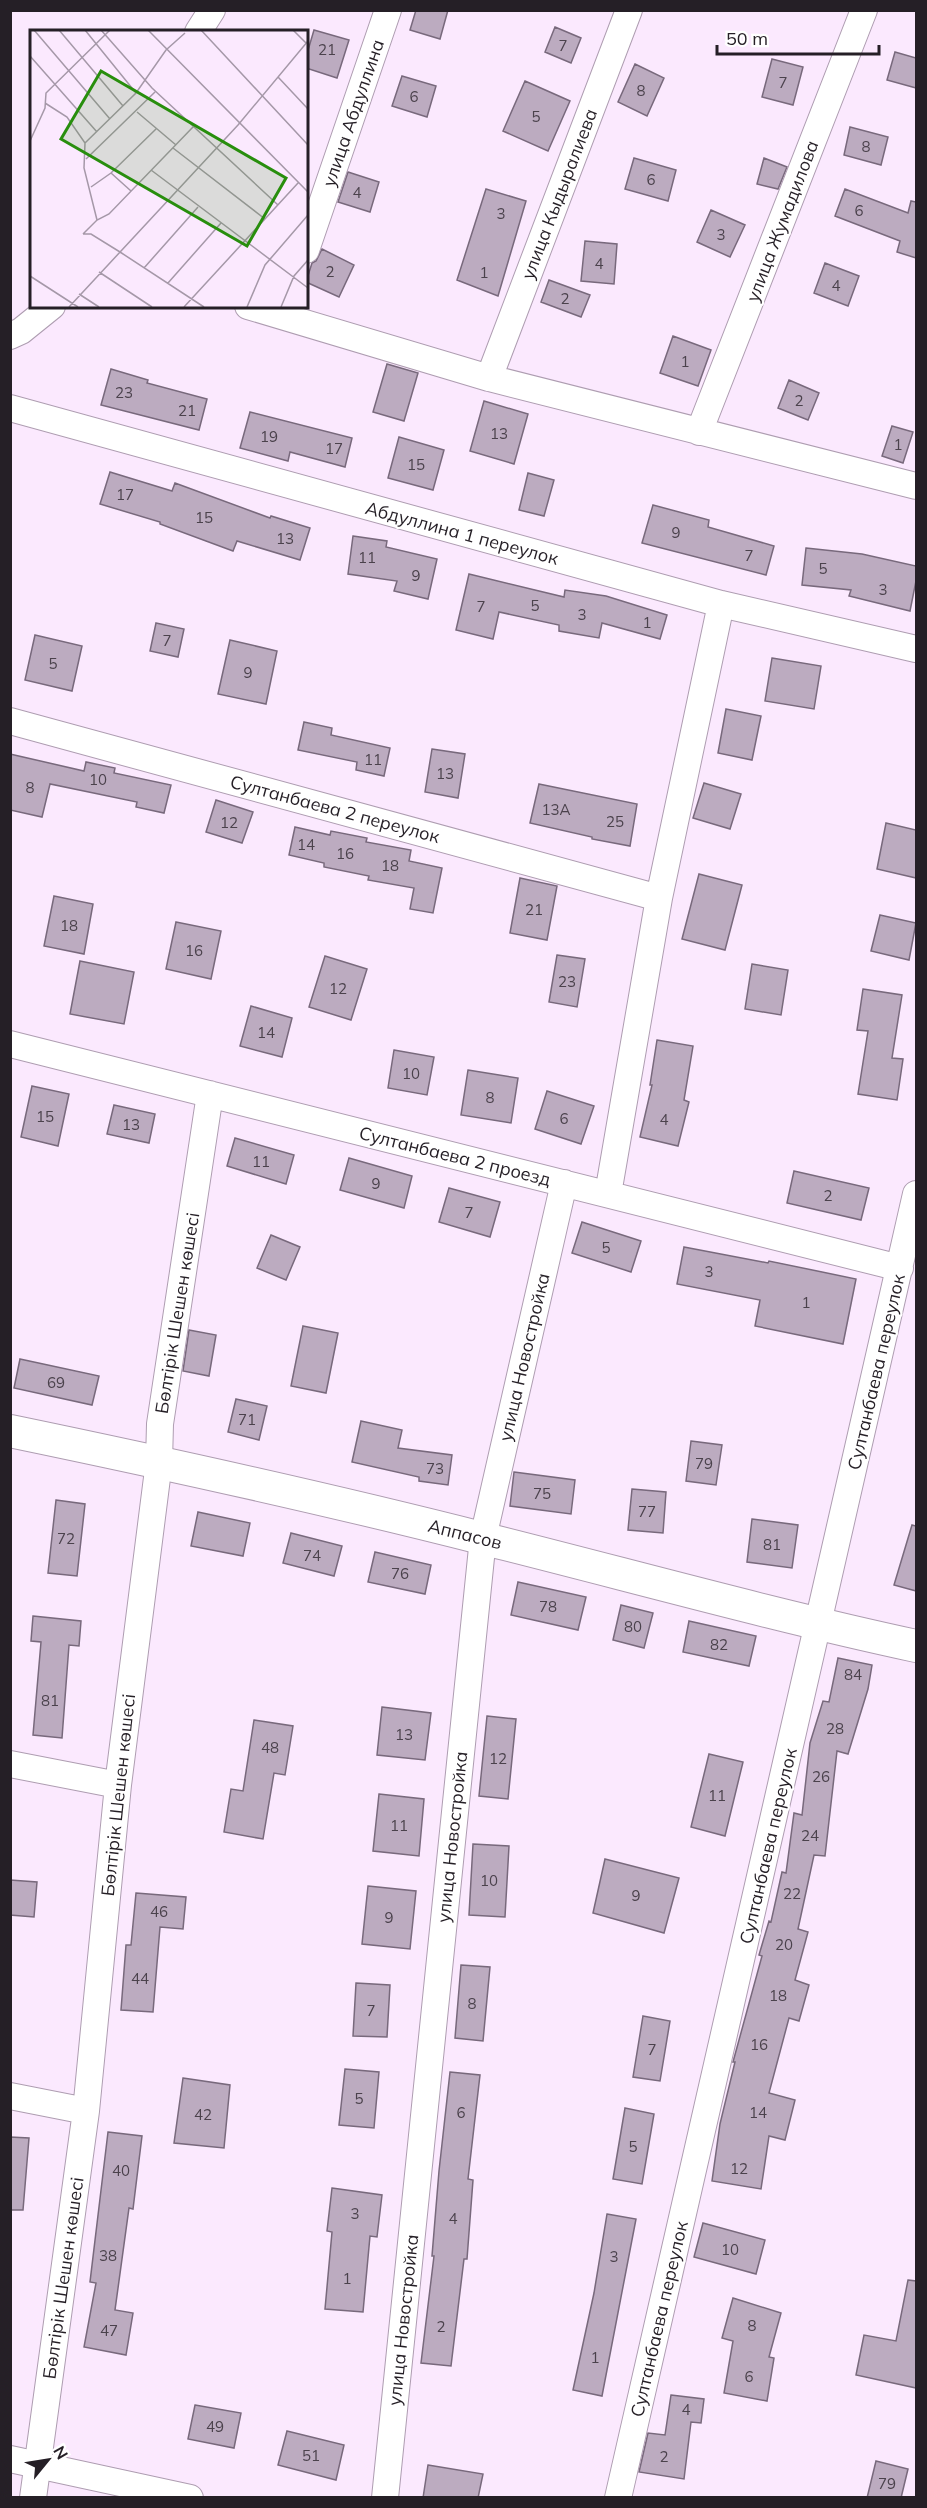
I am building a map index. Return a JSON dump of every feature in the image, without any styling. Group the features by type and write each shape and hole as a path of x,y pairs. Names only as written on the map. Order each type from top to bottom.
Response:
{"street":[{"path":"199,30 212,10"},
{"name":"улица Абдуллина","path":"308,244 388,10"},
{"name":"улица Кыдыралиева","path":"489,378 629,10"},
{"name":"улица Жумадилова","path":"699,432 864,10"},
{"path":"10,336 21,331 50,308"},
{"path":"263,308 285,311 489,378 699,432 915,482"},
{"name":"Абдуллина 1 переулок","path":"10,408 721,604 916,649"},
{"path":"608,1194 659,898 721,604"},
{"name":"Султанбаева 2 переулок","path":"10,721 659,898"},
{"name":"Султанбаева 2 проезд","path":"10,1044 900,1268"},
{"name":"Бөлтірік Шешен көшесі","path":"33,2498 86,2111 118,1785 159,1462 160,1424 210,1094"},
{"name":"улица Новостройка","path":"385,2498 483,1538 564,1183"},
{"name":"Султанбаева переулок","path":"618,2498 916,1194"},
{"name":"Аппасов","path":"10,1431 159,1462 483,1538 819,1625 916,1646"},
{"path":"10,1764 118,1785"},
{"path":"10,2096 86,2111"},
{"path":"10,2458 190,2498"}],"building":[{"path":"416,10 448,10 440,39 410,30"},
{"path":"555,27 581,38 571,63 545,52"},
{"path":"314,30 349,40 337,78 308,69 308,50"},
{"path":"895,52 916,58 916,88 887,80"},
{"path":"772,59 803,67 793,105 762,97"},
{"path":"635,64 664,78 647,116 618,102"},
{"path":"402,76 436,86 427,117 392,106"},
{"path":"525,81 570,101 548,151 503,131"},
{"path":"850,127 888,137 881,165 844,155"},
{"path":"634,158 676,170 668,201 625,189"},
{"path":"764,158 787,167 778,189 757,184"},
{"path":"348,172 379,182 370,212 338,202"},
{"path":"486,189 526,201 498,296 457,280"},
{"path":"845,189 908,213 911,201 916,202 916,258 897,252 900,241 835,216"},
{"path":"711,210 745,225 730,257 697,242"},
{"path":"585,241 617,244 614,284 581,281"},
{"path":"322,249 354,265 339,297 308,283 312,263 316,261"},
{"path":"825,263 859,276 848,306 814,293"},
{"path":"549,280 590,295 581,317 541,302"},
{"path":"673,336 711,350 698,386 660,373"},
{"path":"387,364 418,373 404,421 373,412"},
{"path":"111,369 148,380 147,383 207,399 199,430 101,405"},
{"path":"789,380 819,393 808,420 778,408"},
{"path":"484,401 528,414 514,464 470,451"},
{"path":"250,412 352,438 345,467 290,452 288,461 240,448"},
{"path":"892,426 913,432 903,463 882,456"},
{"path":"399,437 444,450 433,490 388,478"},
{"path":"110,472 172,491 175,483 270,518 271,516 310,528 300,560 237,541 233,551 160,524 160,522 100,504"},
{"path":"528,473 554,480 544,516 519,510"},
{"path":"653,505 709,520 708,527 774,546 766,575 642,543"},
{"path":"353,536 387,541 386,547 437,559 428,599 394,591 397,581 348,574"},
{"path":"806,548 862,554 916,566 916,581 910,611 849,596 851,590 802,585"},
{"path":"469,574 564,597 565,590 606,596 667,615 660,639 602,623 599,638 559,631 559,625 499,612 493,639 456,630"},
{"path":"156,623 184,629 178,657 150,651"},
{"path":"35,635 82,646 72,691 25,680"},
{"path":"230,640 277,651 266,704 218,694"},
{"path":"772,658 821,666 814,709 765,701"},
{"path":"726,709 761,716 752,760 718,753"},
{"path":"304,722 332,728 331,735 390,748 384,776 356,770 357,762 298,750"},
{"path":"432,749 465,754 458,798 425,792"},
{"path":"10,754 84,771 86,762 115,768 114,773 171,785 164,813 136,807 137,802 50,784 42,817 10,810"},
{"path":"704,783 741,794 730,829 693,818"},
{"path":"539,784 637,804 630,846 530,823"},
{"path":"216,800 253,812 242,843 206,832"},
{"path":"886,823 916,830 916,878 877,869"},
{"path":"295,827 330,835 331,831 367,838 366,842 411,850 409,861 442,868 433,913 410,909 414,888 368,880 369,876 324,867 324,863 289,855"},
{"path":"699,874 742,885 725,950 682,939"},
{"path":"520,878 557,886 547,940 510,933"},
{"path":"54,896 93,904 84,954 44,946"},
{"path":"880,915 916,923 909,960 871,951"},
{"path":"176,922 221,931 211,979 166,969"},
{"path":"557,955 585,959 577,1007 549,1002"},
{"path":"325,956 367,969 351,1020 309,1007"},
{"path":"80,961 134,972 124,1024 70,1014"},
{"path":"752,964 788,970 781,1015 745,1009"},
{"path":"863,989 902,995 892,1058 903,1059 897,1100 858,1094 868,1031 857,1030"},
{"path":"251,1006 292,1018 282,1057 240,1046"},
{"path":"657,1040 693,1046 684,1100 689,1102 678,1146 640,1137 652,1085 650,1085"},
{"path":"394,1050 434,1057 427,1095 388,1088"},
{"path":"468,1070 518,1078 511,1123 461,1115"},
{"path":"32,1086 69,1094 58,1146 21,1137"},
{"path":"547,1091 594,1106 581,1144 535,1129"},
{"path":"114,1105 155,1114 149,1143 107,1134"},
{"path":"235,1138 294,1155 286,1184 227,1166"},
{"path":"349,1158 412,1176 404,1208 340,1190"},
{"path":"794,1171 869,1188 861,1220 787,1203"},
{"path":"449,1188 500,1202 490,1237 439,1222"},
{"path":"582,1222 641,1241 631,1272 572,1253"},
{"path":"271,1235 300,1247 286,1280 257,1268"},
{"path":"684,1247 856,1279 843,1344 755,1326 760,1300 677,1284"},
{"path":"303,1326 338,1333 326,1393 291,1386"},
{"path":"189,1330 216,1335 209,1376 183,1371"},
{"path":"20,1359 99,1376 92,1405 14,1388"},
{"path":"236,1399 267,1406 259,1440 228,1432"},
{"path":"361,1421 402,1430 398,1448 452,1455 448,1485 419,1481 419,1477 352,1462"},
{"path":"691,1441 722,1445 716,1485 686,1481"},
{"path":"514,1472 575,1480 571,1514 510,1506"},
{"path":"632,1489 666,1492 663,1533 628,1530"},
{"path":"56,1500 85,1504 77,1576 48,1573"},
{"path":"198,1512 250,1523 243,1556 191,1546"},
{"path":"752,1519 798,1525 792,1568 747,1562"},
{"path":"912,1525 916,1526 916,1591 894,1585"},
{"path":"291,1533 342,1546 334,1576 283,1563"},
{"path":"375,1552 431,1565 425,1594 368,1582"},
{"path":"518,1582 586,1597 578,1630 511,1615"},
{"path":"621,1605 653,1613 644,1648 613,1640"},
{"path":"33,1616 81,1621 79,1646 69,1645 62,1738 33,1735 41,1642 31,1641"},
{"path":"689,1621 756,1636 749,1666 683,1652"},
{"path":"838,1658 872,1665 868,1689 848,1754 837,1751 825,1856 814,1855 798,1929 808,1932 795,1980 809,1985 799,2021 789,2018 769,2093 795,2100 785,2140 769,2136 761,2189 712,2181 720,2124 735,2062 733,2062 762,1956 759,1955 769,1921 771,1922 782,1872 786,1873 794,1813 802,1815 810,1743 823,1701 829,1702"},
{"path":"382,1707 431,1713 425,1760 377,1755"},
{"path":"487,1716 516,1719 508,1799 479,1796"},
{"path":"254,1720 293,1726 285,1775 274,1773 263,1839 224,1832 231,1789 243,1791"},
{"path":"709,1754 743,1762 725,1836 691,1827"},
{"path":"379,1794 424,1799 419,1856 373,1851"},
{"path":"473,1844 509,1846 505,1917 469,1915"},
{"path":"605,1859 679,1878 664,1933 593,1913"},
{"path":"10,1880 37,1882 34,1917 10,1915"},
{"path":"368,1886 416,1891 410,1949 362,1944"},
{"path":"136,1893 186,1897 183,1929 160,1927 153,2012 121,2010 126,1945 131,1945"},
{"path":"461,1965 490,1967 483,2041 455,2038"},
{"path":"356,1983 390,1985 387,2037 353,2036"},
{"path":"643,2016 670,2021 660,2081 633,2077"},
{"path":"345,2069 379,2072 374,2128 339,2125"},
{"path":"450,2072 480,2075 468,2179 473,2180 467,2259 464,2259 451,2366 421,2363 434,2256 432,2256 439,2171"},
{"path":"183,2078 230,2085 224,2148 174,2143"},
{"path":"625,2108 654,2114 642,2184 613,2179"},
{"path":"108,2132 142,2136 133,2209 129,2208 115,2310 133,2313 126,2355 84,2347 96,2283 90,2282"},
{"path":"10,2137 29,2138 23,2210 10,2210"},
{"path":"332,2188 382,2195 377,2237 370,2236 363,2312 325,2309 332,2232 327,2231"},
{"path":"607,2214 636,2219 602,2396 573,2390 594,2293"},
{"path":"703,2223 765,2240 756,2274 694,2257"},
{"path":"908,2280 916,2281 916,2388 856,2375 864,2335 896,2341"},
{"path":"733,2298 781,2313 769,2357 774,2358 767,2401 724,2393 733,2341 722,2338"},
{"path":"671,2395 704,2399 701,2423 691,2422 684,2479 639,2472 648,2433 665,2435"},
{"path":"195,2405 241,2413 234,2448 188,2439"},
{"path":"287,2431 344,2445 336,2480 278,2465"},
{"path":"876,2461 908,2469 901,2498 867,2498"},
{"path":"428,2465 483,2474 478,2498 423,2498"}]}
